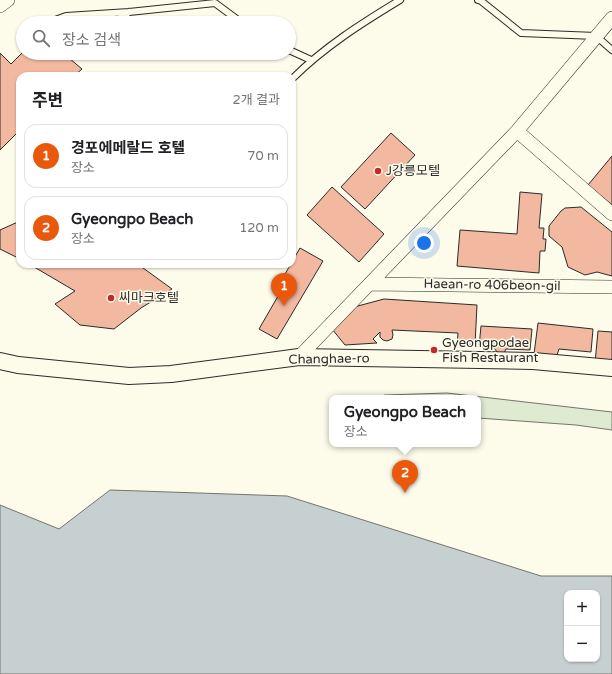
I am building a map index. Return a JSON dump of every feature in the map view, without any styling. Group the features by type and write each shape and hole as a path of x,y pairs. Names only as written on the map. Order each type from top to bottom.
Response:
{"street":[{"path":"0,6 8,0"},
{"path":"299,357 517,131 612,18"},
{"path":"517,131 612,214"},
{"name":"Haean-ro 406beon-gil","path":"371,284 612,287"},
{"name":"Changhae-ro","path":"0,362 129,376 171,374 299,357 532,362 612,368"}],"lane":[{"path":"296,75 311,60 361,24 400,0"},
{"path":"478,0 521,33 596,36 612,50"},
{"path":"66,16 129,12 215,3 233,16"},
{"path":"124,16 129,12"},
{"path":"296,53 311,60"}],"green space":[{"path":"447,393 464,395 385,395"},
{"path":"481,397 612,412 612,430 576,425 481,418"}],"shaded area":[{"path":"110,490 287,496 541,576 612,576 612,674 0,674 0,505 59,529"}],"building":[{"path":"0,53 11,64 16,59 71,60 82,69 79,72 16,72 16,134 0,150"},
{"name":"J강릉모텔","path":"391,133 415,155 365,209 341,187"},
{"path":"612,156 612,205 588,185"},
{"path":"332,187 384,234 359,262 307,215"},
{"path":"520,192 542,194 539,228 544,228 543,239 546,239 545,251 540,251 539,273 457,266 460,230 517,234"},
{"path":"581,207 612,232 612,276 597,272 585,275 568,267 562,247 549,236 549,226 561,211 565,208"},
{"path":"16,223 16,257 0,249 0,230"},
{"path":"300,248 323,261 277,339 259,329 285,284 281,281 288,268 296,268 296,255"},
{"name":"씨마크호텔","path":"36,268 143,268 172,289 141,308 114,329 80,325 55,304 75,291"},
{"path":"384,299 477,305 475,345 457,344 458,333 392,330 392,339 387,341 380,337 380,332 373,339 377,343 345,345 332,329 354,307"},
{"path":"538,323 593,329 591,352 559,349 557,355 534,354"},
{"path":"481,326 532,329 530,350 506,349 504,353 498,353 494,348 479,347"},
{"path":"598,331 612,332 612,364 595,363"}],"place":[{"name":"J강릉모텔","path":"378,171"},
{"name":"씨마크호텔","path":"111,298"},
{"name":"경포에메랄드 호텔","path":"284,306"},
{"name":"Gyeongpodae Fish Restaurant","path":"434,350"},
{"name":"Gyeongpo Beach","path":"405,493"}]}
